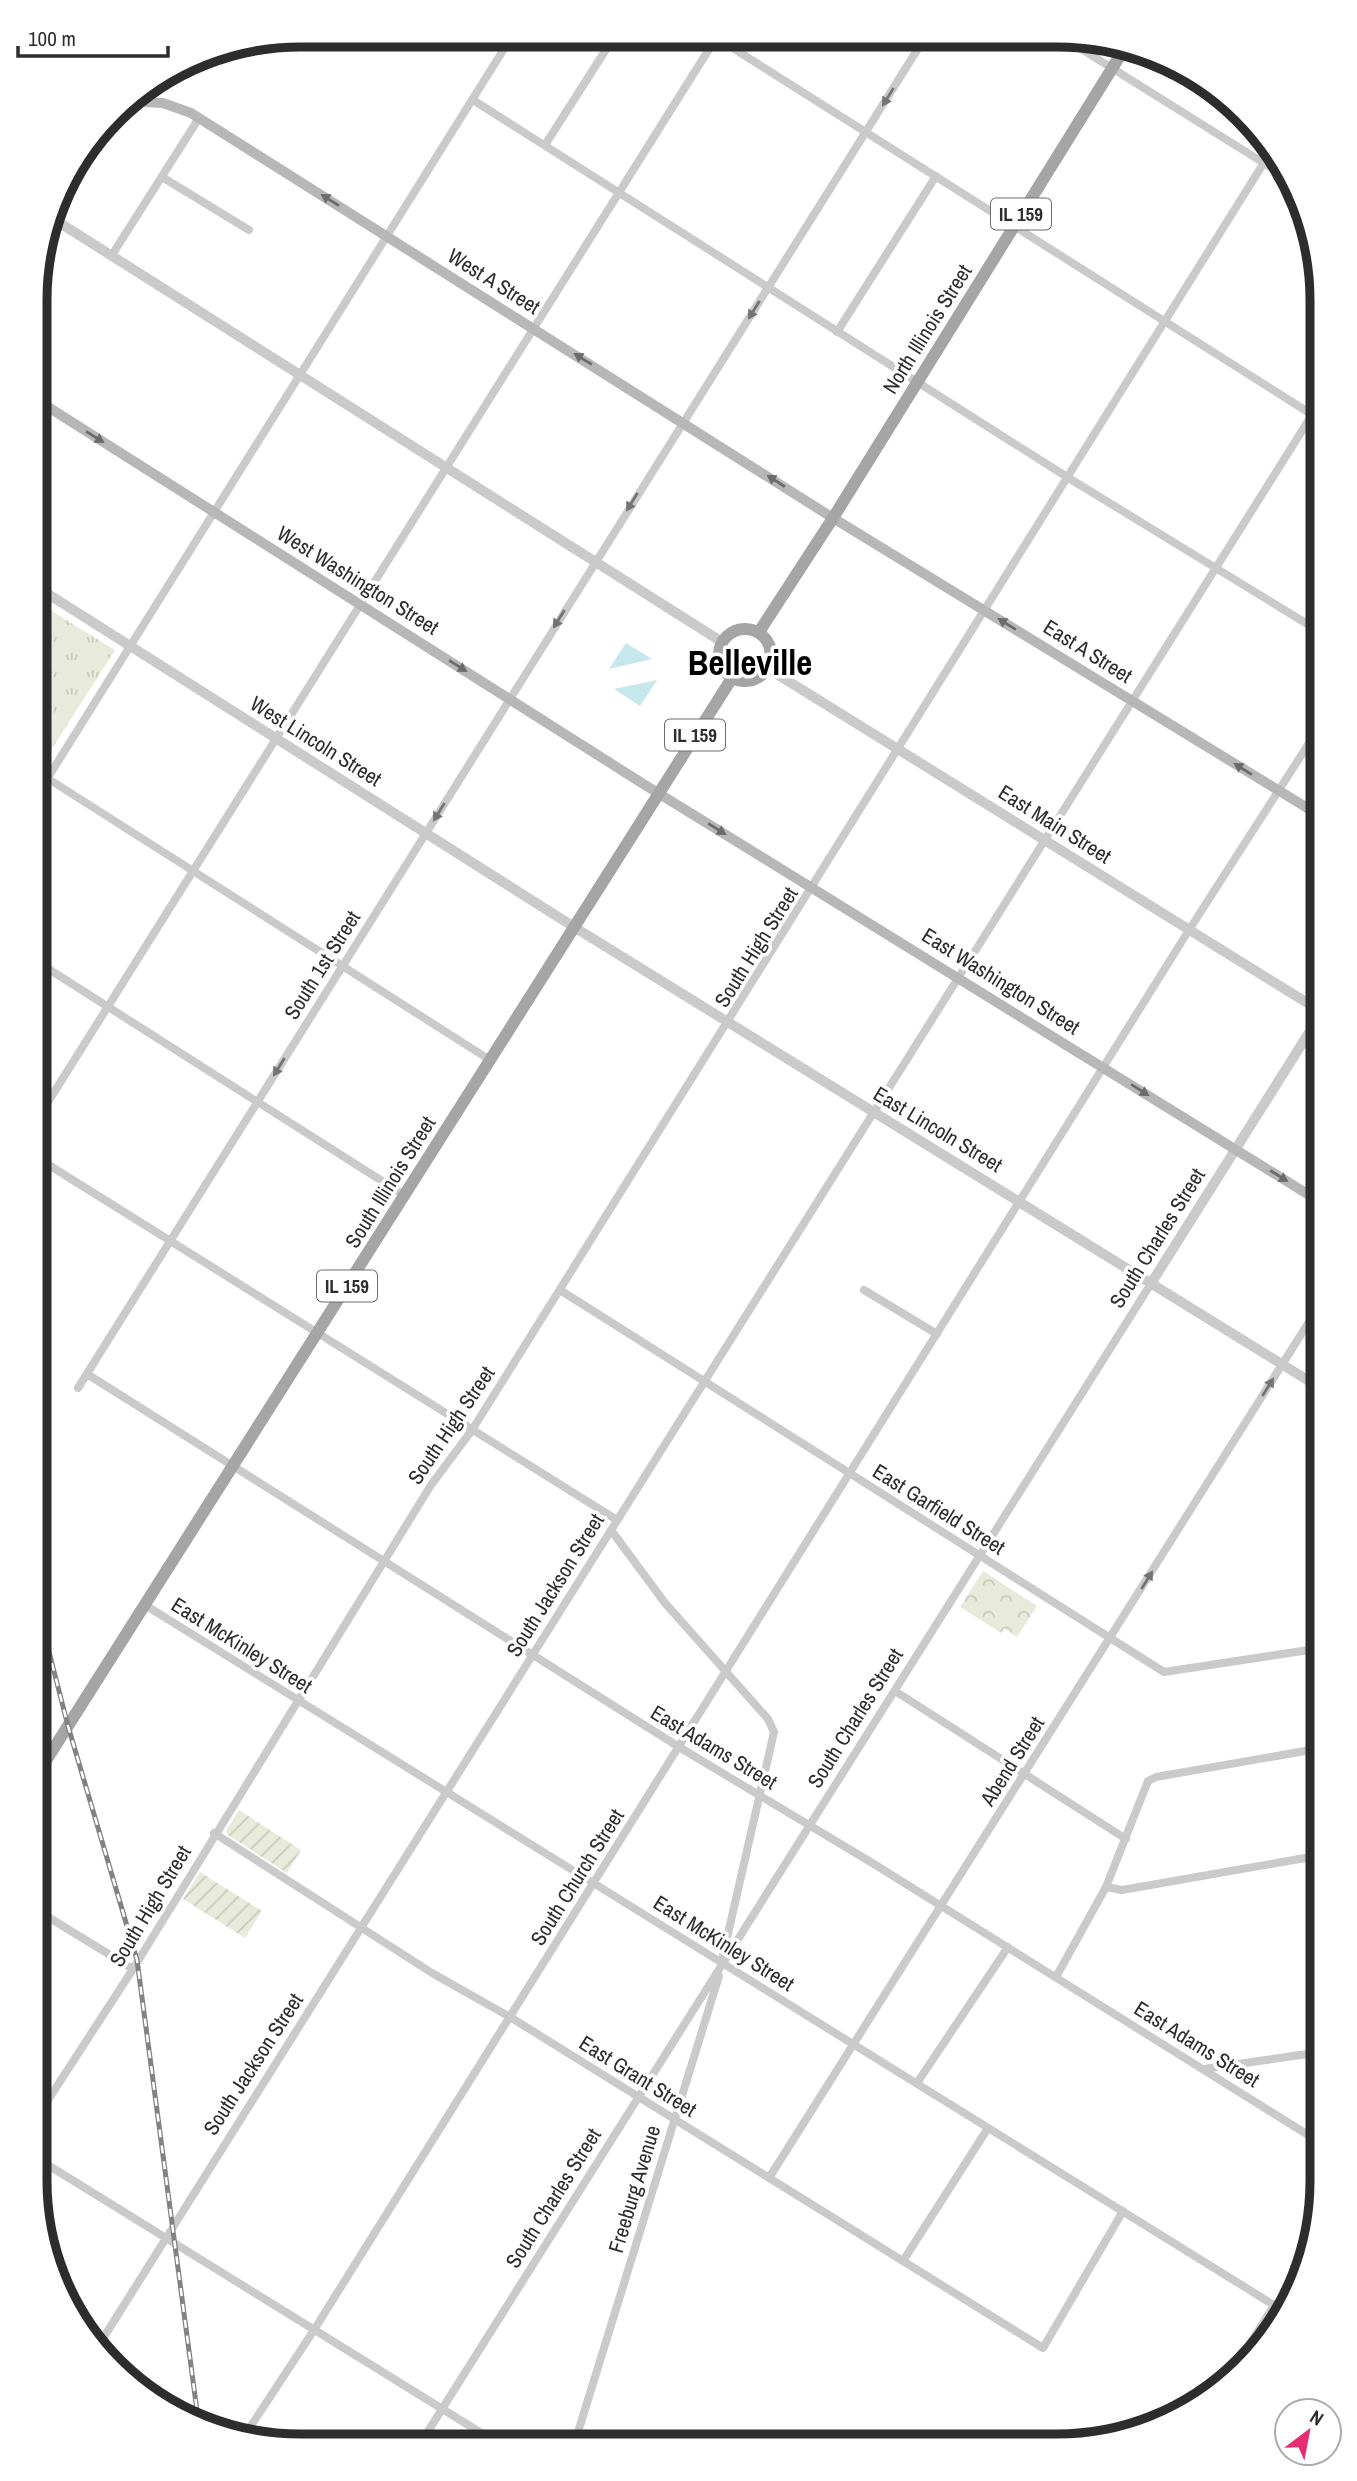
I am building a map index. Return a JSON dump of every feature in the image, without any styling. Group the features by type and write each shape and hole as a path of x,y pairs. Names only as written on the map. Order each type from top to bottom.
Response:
{"main road":[{"name":"North Illinois Street","path":"759,632 833,518 1120,55"},
{"name":"West A Street","path":"143,102 163,103 199,118 833,518"},
{"name":"West Washington Street","path":"47,406 659,793"},
{"name":"East A Street","path":"833,518 1310,810"},
{"path":"740,629 759,632 770,647 767,668 750,681 732,678 720,665 722,642 740,629"},
{"name":"South Illinois Street","path":"47,1761 732,678"},
{"name":"East Washington Street","path":"659,793 1310,1196"}],"street":[{"path":"490,1060 47,778 505,47"},
{"path":"545,145 608,47"},
{"path":"47,1103 711,47"},
{"path":"732,47 1310,414"},
{"name":"South 1st Street","path":"78,1388 919,47"},
{"path":"1081,48 1273,168"},
{"path":"473,100 1068,477 1310,626"},
{"path":"112,255 199,118"},
{"name":"South High Street","path":"47,2102 133,1969 430,1485 472,1430 561,1290 1267,159"},
{"path":"838,332 936,176"},
{"path":"162,177 249,230"},
{"path":"60,223 722,642"},
{"name":"South Jackson Street","path":"102,2339 164,2237 960,979 1310,418"},
{"name":"West Lincoln Street","path":"47,593 574,927"},
{"name":"East Main Street","path":"767,668 1310,1005"},
{"name":"South Church Street","path":"249,2429 314,2330 1189,930 1310,742"},
{"name":"East Lincoln Street","path":"574,927 1310,1381"},
{"path":"47,970 404,1195"},
{"name":"South Charles Street","path":"426,2434 1310,1031"},
{"path":"47,1164 617,1520"},
{"name":"East Garfield Street","path":"561,1290 1164,1672 1310,1650"},
{"path":"864,1290 937,1334"},
{"name":"Abend Street","path":"769,2178 1310,1320"},
{"name":"East Adams Street","path":"87,1374 382,1562 1310,2136"},
{"path":"611,1530 665,1603 725,1672"},
{"name":"East McKinley Street","path":"145,1605 1277,2307"},
{"name":"Freeburg Avenue","path":"577,2434 723,1963 733,1902 761,1796 774,1732 768,1719 725,1672"},
{"path":"895,1691 1126,1839"},
{"path":"1056,1977 1105,1887 1148,1781 1156,1777 1310,1750"},
{"name":"East Grant Street","path":"214,1833 360,1927 1043,2348 1123,2211"},
{"path":"1105,1887 1134,1888 1310,1857"},
{"path":"47,1916 133,1969"},
{"path":"917,2083 1008,1947"},
{"path":"1204,2070 1310,2054"},
{"path":"903,2261 988,2128"},
{"path":"47,2164 483,2434"},
{"path":"1249,2346 1274,2305"}],"green space":[{"path":"47,608 115,650 47,756"},
{"path":"983,1571 1037,1606 1017,1637 1004,1628 1001,1633 960,1607"},
{"path":"239,1810 301,1850 287,1873 228,1835 226,1831"},
{"path":"200,1872 262,1911 245,1938 183,1899"}],"water":[{"path":"626,643 652,659 609,669"},
{"path":"657,680 640,706 614,689"}],"waterway":[{"path":"256,51 262,50"}],"railway":[{"path":"47,1644 68,1726 137,1960 197,2412"}],"district":[{"name":"Belleville","path":"750,662"}]}
